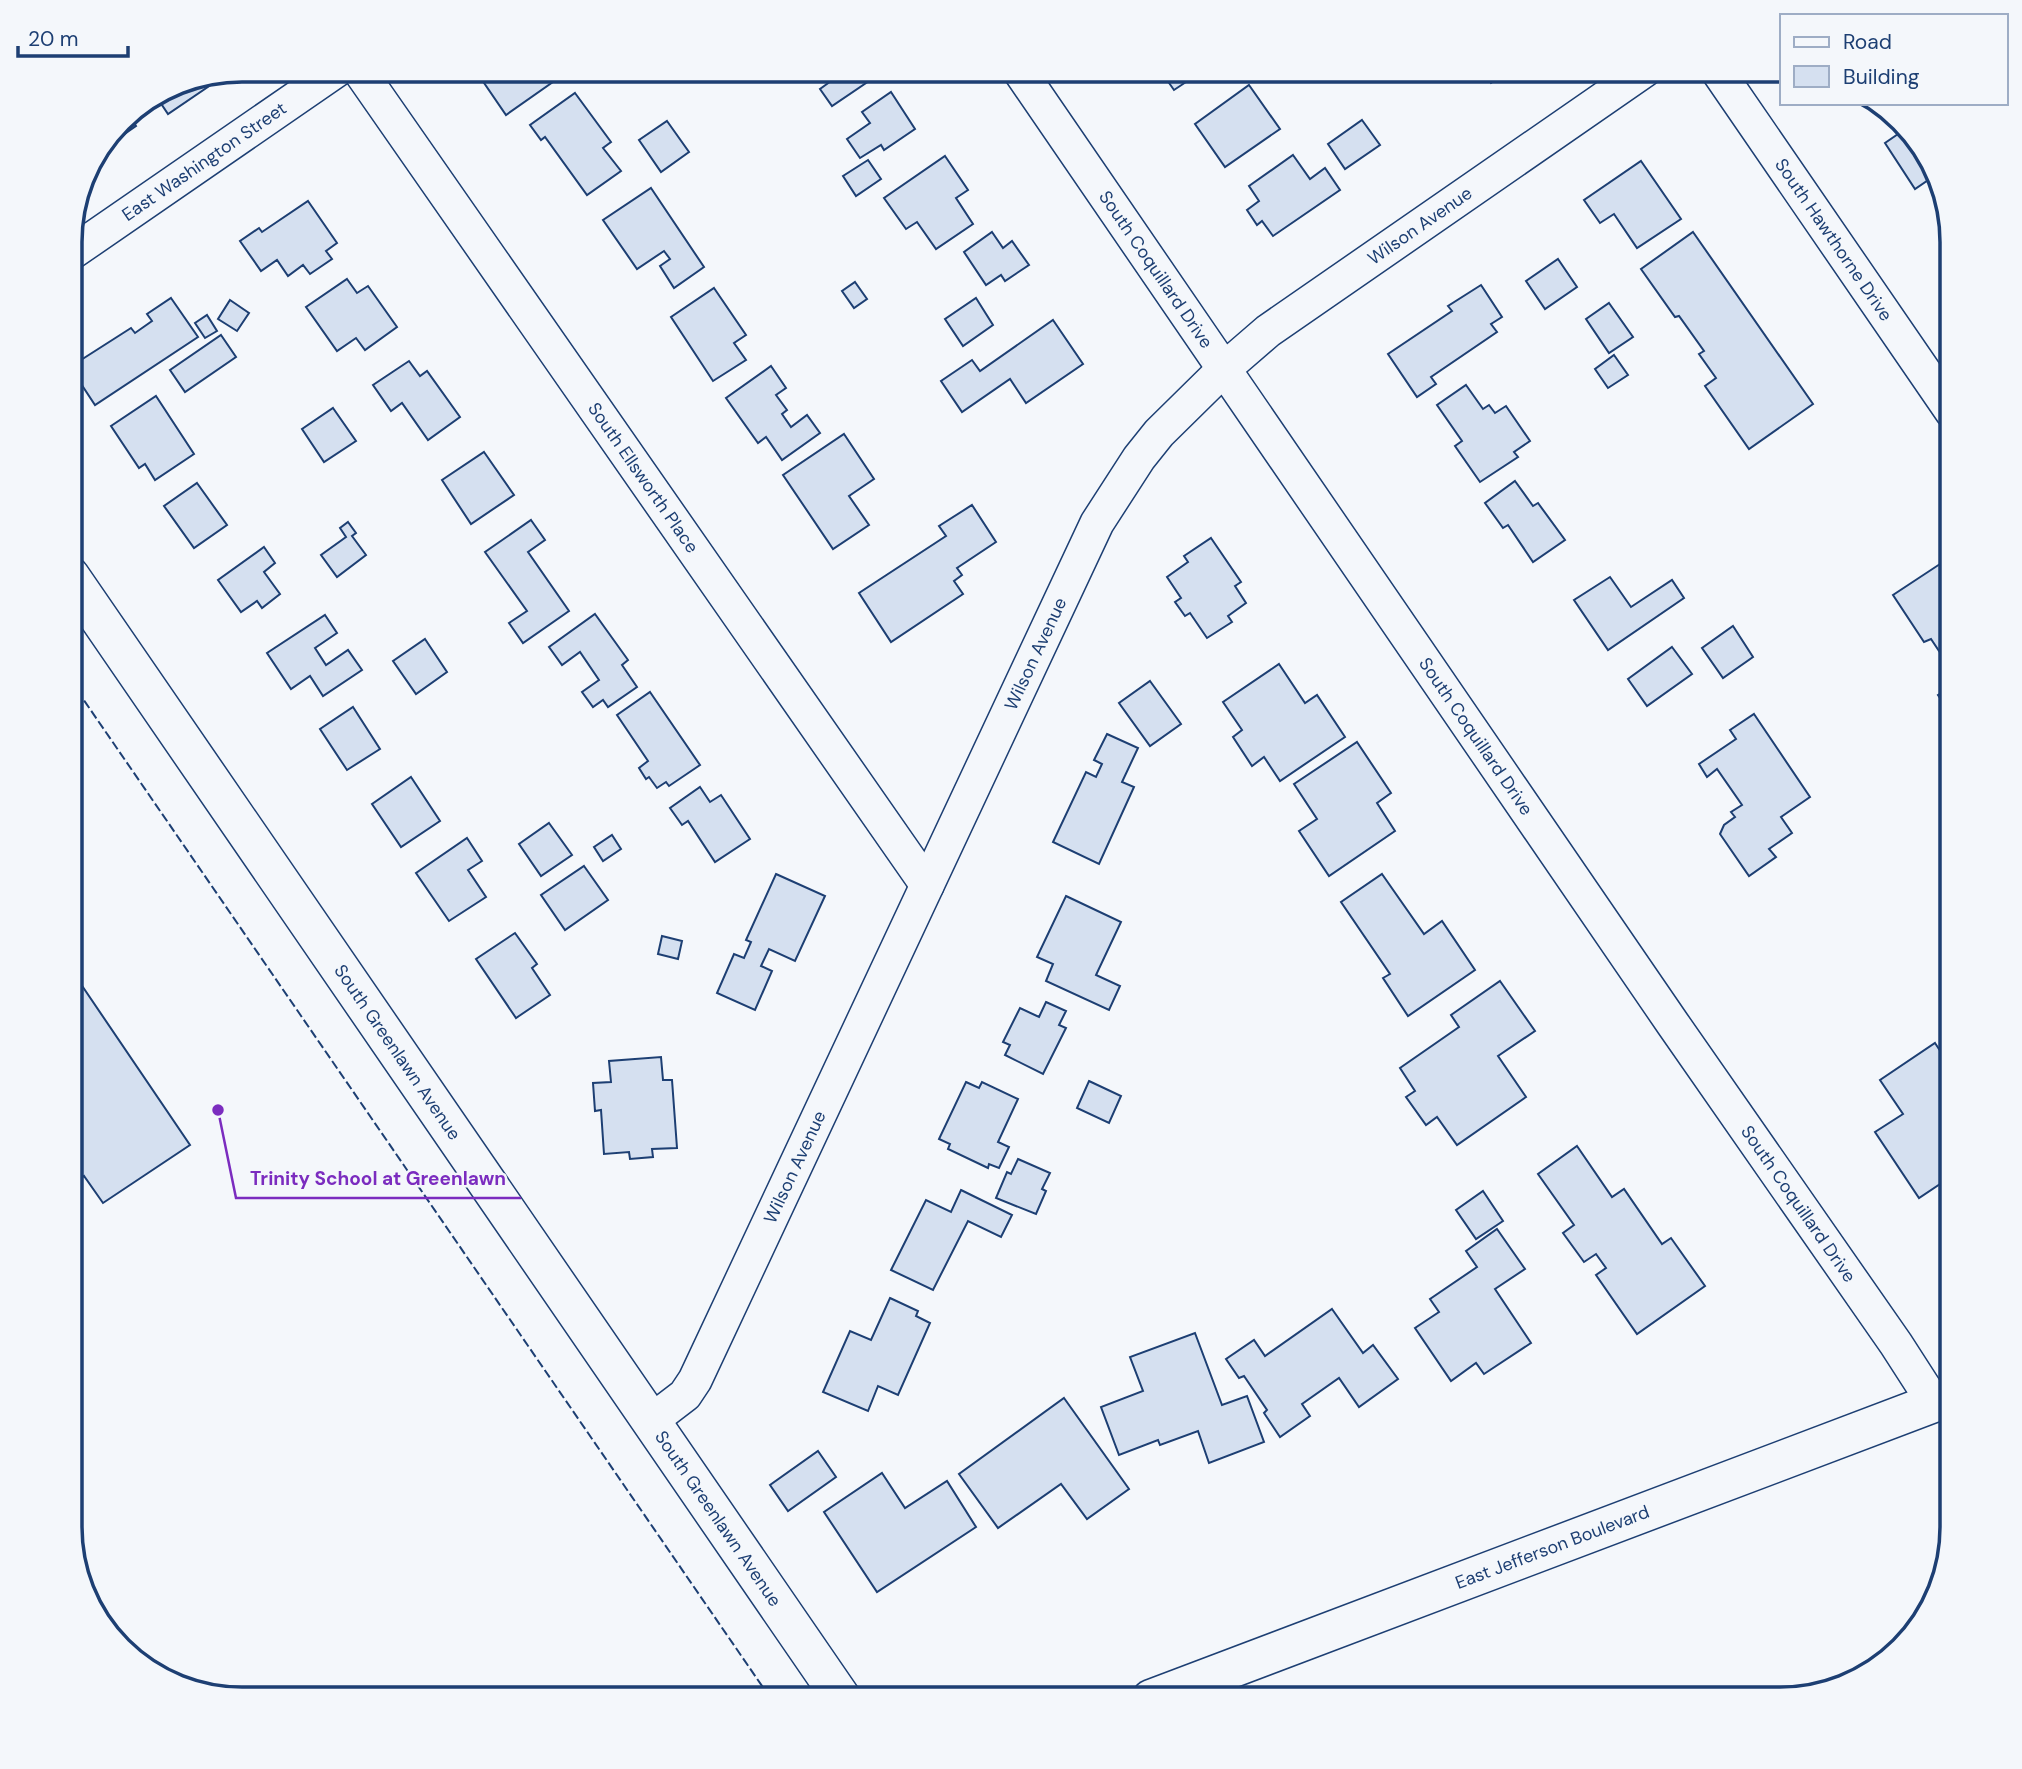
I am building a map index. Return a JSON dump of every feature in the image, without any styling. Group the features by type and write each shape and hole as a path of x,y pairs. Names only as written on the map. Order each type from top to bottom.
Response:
{"street":[{"name":"South Coquillard Drive","path":"1028,82 1673,1024 1896,1344 1940,1396"},
{"name":"Wilson Avenue","path":"651,1421 685,1395 695,1380 1097,523 1139,458 1166,426 1224,369 1268,331 1628,82"},
{"name":"South Hawthorne Drive","path":"1725,82 1939,393"},
{"name":"East Washington Street","path":"83,245 318,83"},
{"name":"South Ellsworth Place","path":"368,83 927,885"},
{"name":"South Greenlawn Avenue","path":"83,595 834,1687"},
{"name":"East Jefferson Boulevard","path":"1183,1687 1940,1401"}],"building":[{"path":"1169,82 1185,82 1174,90"},
{"path":"484,83 552,83 506,115"},
{"path":"829,83 867,83 832,106 820,89"},
{"path":"210,85 168,114 162,105 181,94"},
{"path":"1249,85 1280,129 1225,167 1195,124"},
{"path":"891,92 915,129 884,150 881,145 860,158 847,139 870,123 862,112"},
{"path":"575,93 611,142 603,148 621,171 587,195 545,137 541,140 530,125"},
{"path":"1362,120 1380,145 1345,169 1328,144"},
{"path":"667,121 689,152 661,172 639,140"},
{"path":"1898,134 1928,180 1915,189 1885,143"},
{"path":"1293,155 1310,179 1325,168 1340,190 1273,236 1262,221 1257,225 1247,210 1259,201 1249,186"},
{"path":"945,156 968,190 956,198 973,224 936,249 917,222 906,229 884,198"},
{"path":"868,160 881,179 856,196 843,176"},
{"path":"1641,161 1681,219 1637,248 1614,214 1600,223 1584,200"},
{"path":"651,188 704,267 674,288 660,266 670,259 664,251 637,269 603,220"},
{"path":"308,201 337,243 326,251 332,259 310,274 303,265 288,276 277,260 261,271 240,241 259,228 262,232"},
{"path":"992,232 1003,248 1012,241 1029,265 1005,281 1001,275 986,285 964,252"},
{"path":"1693,232 1813,404 1749,449 1705,386 1716,378 1699,354 1704,351 1679,316 1675,317 1641,269"},
{"path":"1558,259 1577,287 1545,309 1526,281"},
{"path":"347,279 357,293 368,286 397,327 365,350 356,338 337,351 306,307"},
{"path":"855,282 867,299 854,308 842,291"},
{"path":"1481,285 1502,317 1491,324 1497,332 1431,377 1436,384 1417,397 1388,354 1452,311 1448,306"},
{"path":"714,288 746,335 734,343 746,360 713,381 671,317"},
{"path":"171,298 198,337 95,405 83,387 83,359 131,328 135,333 152,321 147,314"},
{"path":"976,298 993,325 963,346 945,319"},
{"path":"230,300 249,313 237,331 218,319"},
{"path":"1609,303 1633,337 1609,353 1586,319"},
{"path":"207,315 217,331 205,338 195,323"},
{"path":"1053,320 1083,364 1026,403 1010,379 962,412 941,381 972,360 980,371"},
{"path":"221,335 236,357 185,392 170,370"},
{"path":"1614,355 1628,375 1608,388 1595,369"},
{"path":"409,361 420,376 427,371 460,417 428,440 402,403 391,411 373,385"},
{"path":"771,366 786,388 776,395 787,410 782,414 791,427 807,415 820,433 782,460 766,437 758,443 726,398"},
{"path":"1466,385 1483,409 1489,405 1495,413 1506,406 1530,441 1514,452 1518,457 1480,482 1455,446 1462,441 1437,405"},
{"path":"156,396 194,454 155,480 145,464 139,468 111,426"},
{"path":"333,408 356,441 324,462 302,429"},
{"path":"844,434 874,479 849,496 869,525 833,549 783,475"},
{"path":"484,452 514,495 471,524 442,480"},
{"path":"1515,481 1533,506 1538,503 1565,540 1533,562 1508,525 1503,528 1485,503"},
{"path":"197,483 227,525 194,548 164,506"},
{"path":"972,505 996,542 957,568 962,575 954,581 963,594 891,642 859,593 946,536 939,526"},
{"path":"531,520 545,540 528,552 569,611 523,643 509,623 527,611 485,552"},
{"path":"348,522 356,533 352,536 366,555 337,577 321,555 346,537 340,528"},
{"path":"1211,538 1241,582 1235,586 1246,603 1228,616 1232,622 1207,638 1190,613 1185,616 1175,602 1181,598 1167,577 1188,562 1184,556"},
{"path":"264,547 275,563 264,572 280,594 262,608 257,601 241,612 218,580"},
{"path":"1939,564 1939,651 1931,639 1924,642 1893,595"},
{"path":"1610,577 1631,607 1672,580 1684,598 1608,650 1574,600"},
{"path":"595,614 628,660 622,665 637,687 608,707 603,700 593,707 582,692 599,680 580,652 562,665 549,647"},
{"path":"325,615 337,633 315,648 326,665 348,650 362,670 323,696 310,676 291,689 267,653"},
{"path":"1733,626 1753,657 1723,678 1702,648"},
{"path":"425,639 447,672 416,694 393,661"},
{"path":"1672,647 1692,674 1647,706 1628,679"},
{"path":"1279,664 1305,703 1317,695 1345,737 1280,781 1264,757 1252,766 1233,737 1242,730 1223,702"},
{"path":"1150,681 1181,724 1150,746 1119,703"},
{"path":"650,692 700,765 669,786 666,782 657,788 649,777 646,779 639,768 648,761 617,715"},
{"path":"353,707 380,749 347,770 320,729"},
{"path":"1754,714 1810,797 1781,817 1792,833 1769,849 1776,857 1749,876 1720,834 1724,825 1735,817 1731,812 1742,805 1717,769 1707,777 1699,764 1736,739 1730,730"},
{"path":"1107,734 1138,748 1122,782 1134,787 1099,864 1053,842 1086,772 1096,777 1102,764 1094,760"},
{"path":"1357,742 1391,793 1377,803 1395,831 1329,876 1299,831 1317,819 1294,784"},
{"path":"411,777 440,821 401,847 372,804"},
{"path":"700,787 710,802 721,795 750,839 715,862 688,821 682,825 670,808"},
{"path":"549,823 572,855 541,876 519,844"},
{"path":"612,835 621,849 603,861 594,847"},
{"path":"467,838 482,861 468,870 486,897 449,921 416,873"},
{"path":"584,866 608,900 565,930 541,895"},
{"path":"776,874 825,896 795,961 769,949 761,966 772,971 755,1010 717,993 734,954 744,958 751,942 746,940"},
{"path":"1382,874 1424,934 1442,921 1475,970 1408,1016 1383,978 1390,974 1341,902"},
{"path":"1066,896 1121,922 1096,975 1120,986 1109,1010 1046,981 1053,964 1037,957"},
{"path":"515,933 537,964 532,968 550,995 516,1018 476,959"},
{"path":"662,936 682,941 678,959 658,954"},
{"path":"1500,981 1535,1031 1498,1056 1526,1097 1457,1145 1437,1117 1426,1125 1406,1097 1415,1091 1400,1068 1459,1027 1451,1015"},
{"path":"83,987 190,1145 103,1203 84,1176"},
{"path":"1046,1002 1066,1011 1059,1025 1066,1028 1043,1074 1005,1055 1010,1045 1003,1042 1020,1008 1039,1017"},
{"path":"1935,1043 1940,1050 1940,1184 1919,1198 1875,1132 1903,1114 1880,1080"},
{"path":"661,1057 663,1080 672,1080 677,1148 652,1149 653,1157 630,1159 629,1152 604,1154 601,1110 595,1111 593,1083 611,1082 609,1061"},
{"path":"1089,1081 1121,1096 1109,1123 1077,1108"},
{"path":"966,1082 979,1088 982,1082 1018,1099 998,1142 1009,1147 999,1168 989,1164 988,1168 948,1149 950,1144 939,1139"},
{"path":"1577,1146 1612,1197 1624,1189 1662,1244 1671,1238 1705,1286 1637,1334 1596,1275 1606,1268 1596,1254 1584,1262 1563,1233 1574,1225 1538,1174"},
{"path":"1018,1159 1050,1173 1042,1189 1046,1191 1036,1214 996,1198 1007,1172 1011,1174"},
{"path":"961,1190 1012,1215 1001,1237 968,1221 933,1290 891,1270 926,1200 951,1212"},
{"path":"1483,1191 1503,1221 1476,1239 1456,1210"},
{"path":"1497,1229 1525,1269 1495,1289 1531,1343 1484,1374 1476,1363 1451,1381 1415,1328 1439,1312 1430,1299 1477,1267 1466,1251"},
{"path":"890,1298 918,1311 916,1316 930,1323 898,1395 878,1386 868,1411 823,1392 850,1331 871,1340"},
{"path":"1332,1309 1363,1353 1373,1345 1398,1379 1359,1407 1339,1378 1302,1404 1310,1416 1280,1437 1264,1413 1267,1410 1244,1376 1239,1378 1226,1359 1254,1340 1265,1356"},
{"path":"1195,1333 1222,1405 1247,1396 1264,1442 1209,1463 1198,1431 1160,1445 1158,1440 1119,1455 1101,1407 1143,1391 1130,1357"},
{"path":"1064,1398 1129,1489 1087,1519 1061,1484 998,1528 959,1474"},
{"path":"818,1451 836,1477 788,1511 770,1485"},
{"path":"882,1473 905,1508 947,1481 976,1527 877,1592 824,1512"}],"fence":[{"path":"83,699 763,1687"}],"place":[{"name":"Trinity School at Greenlawn","path":"218,1110"}]}
